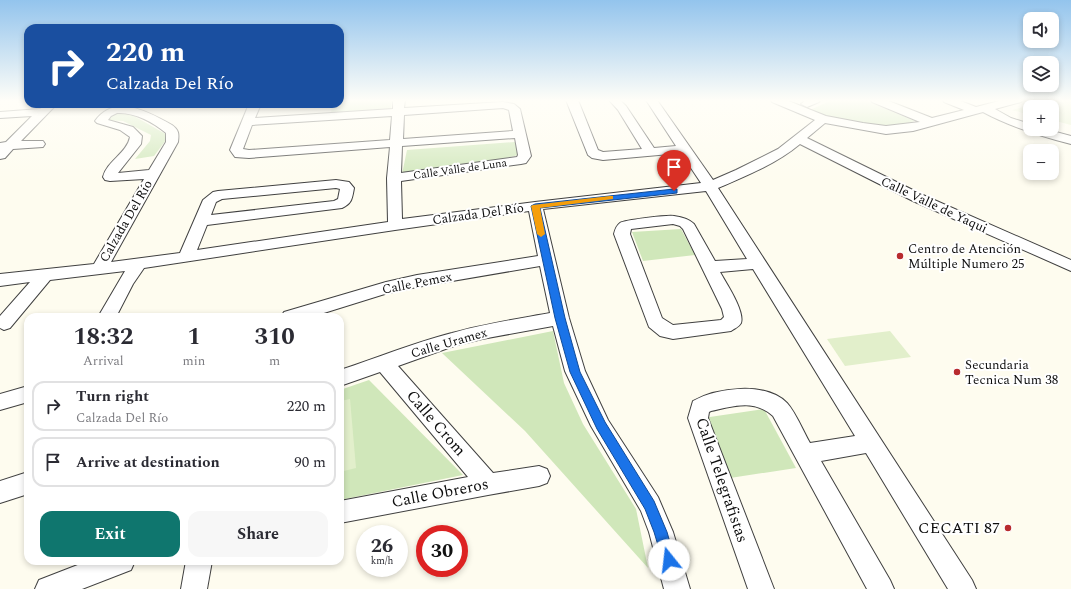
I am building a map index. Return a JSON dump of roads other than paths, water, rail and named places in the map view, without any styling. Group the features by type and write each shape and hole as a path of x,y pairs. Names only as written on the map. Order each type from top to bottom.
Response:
{"street":[{"path":"3,149 26,127"},
{"name":"Calzada Del Río","path":"126,127 136,136 135,144 111,173 110,177 153,174"},
{"name":"Calzada Del Río","path":"100,268 172,142 172,131 166,127"},
{"path":"246,127 236,150 240,154 519,134 518,127"},
{"path":"395,225 394,178 397,127"},
{"path":"583,127 594,153 603,156 686,149"},
{"path":"634,127 650,152"},
{"path":"671,127 759,263 963,589"},
{"name":"Calzada Del Río","path":"2,282 46,274 186,258 395,225 535,206 710,186 762,163 782,152 813,127"},
{"path":"867,127 886,130 908,127"},
{"name":"Calle Valle de Luna","path":"394,178 517,162 524,156 519,134"},
{"path":"1056,136 1071,140"},
{"name":"Calle Valle de Yaqui","path":"799,140 931,205 1071,266"},
{"path":"3,149 39,144"},
{"path":"186,258 210,200 213,197 224,193 336,184 344,185 347,188 345,201 336,205 202,221"},
{"path":"535,206 560,318 575,372 601,426 650,505 661,532 677,589"},
{"path":"673,220 685,223 689,227 710,267 731,309 733,317 732,322 725,326 666,331 655,322 622,234 623,227 628,225 673,220"},
{"name":"Calle Pemex","path":"303,313 386,288 417,281 547,260"},
{"path":"710,267 759,263"},
{"path":"109,313 126,282 139,264"},
{"path":"4,323 46,274"},
{"name":"Calle Uramex","path":"344,377 429,347 482,332 560,318"},
{"name":"Calle Crom","path":"383,362 488,484"},
{"path":"0,402 24,395"},
{"name":"Calle Telegrafistas","path":"761,589 698,418 700,407 707,403 750,398 767,399 774,403 780,410 881,589"},
{"path":"804,454 872,443"},
{"name":"Calle Obreros","path":"344,511 539,476"},
{"path":"0,492 24,484"},
{"path":"48,589 111,565"},
{"path":"194,589 198,565"}],"place":[{"name":"Centro de Atención Múltiple Numero 25","path":"900,256"},
{"name":"Secundaria Tecnica Num 38","path":"957,372"},
{"name":"CECATI 87","path":"1008,528"}]}
